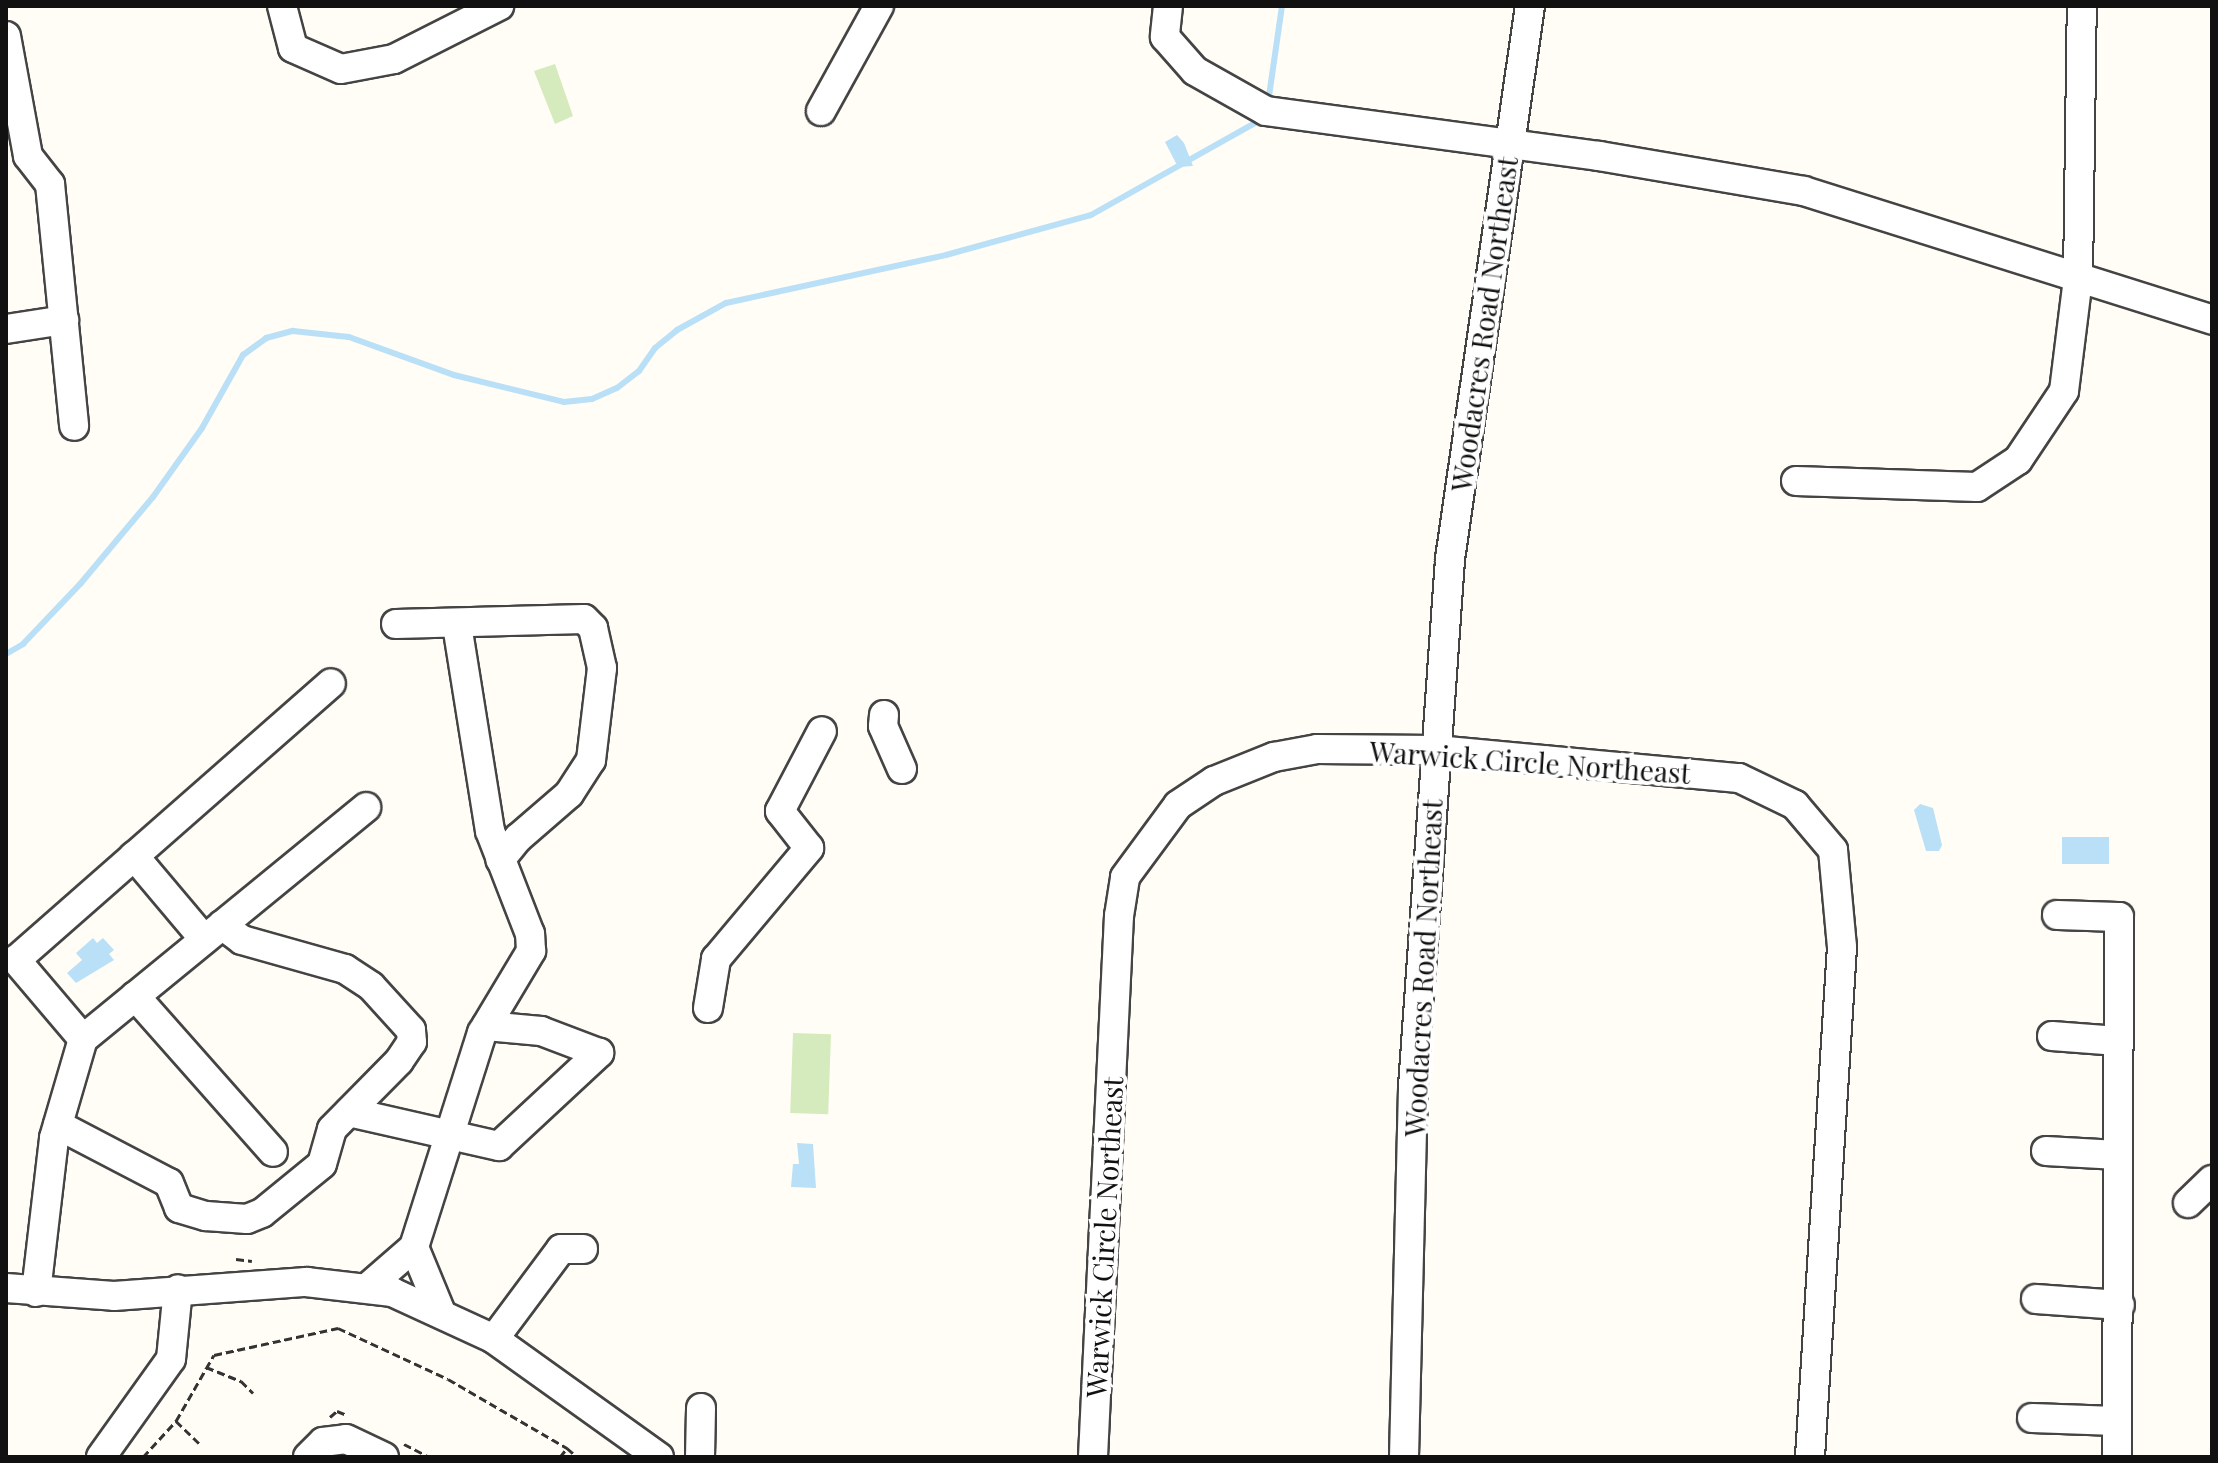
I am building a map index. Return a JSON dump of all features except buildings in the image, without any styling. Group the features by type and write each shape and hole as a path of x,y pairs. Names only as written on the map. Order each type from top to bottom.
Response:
{"street":[{"path":"282,6 293,48 341,69 394,59 499,6"},
{"path":"821,111 879,6"},
{"path":"1168,6 1165,37 1195,71 1266,111 1804,191 2212,320"},
{"name":"Woodacres Road Northeast","path":"1404,1457 1413,1087 1450,559 1530,6"},
{"path":"1796,481 1951,490 1977,487 1998,478 2018,460 2064,391 2078,278 2082,6"},
{"path":"6,36 28,156 50,184 74,426"},
{"path":"6,329 64,320"},
{"path":"396,624 457,625 584,619 593,628 602,668 591,760 569,794 518,838 500,860"},
{"path":"368,1287 414,1247 486,1026 531,951 530,934 490,831 457,625"},
{"path":"83,1039 16,960 331,683"},
{"path":"884,715 883,726 902,769"},
{"path":"708,1008 716,959 809,848 780,811 822,731"},
{"name":"Warwick Circle Northeast","path":"1093,1457 1119,916 1125,877 1178,805 1228,775 1317,749 1436,750 1739,778 1795,805 1833,850 1842,947 1810,1457"},
{"path":"36,1292 58,1125 83,1039 366,807"},
{"path":"58,1125 169,1183 179,1208 247,1219 262,1213 322,1164 332,1129 399,1061 412,1042 411,1030 371,986 345,969 213,932 134,856"},
{"path":"2057,915 2119,917 2120,1305 2117,1457"},
{"path":"135,996 273,1152"},
{"path":"349,1112 499,1146 599,1053 541,1031 486,1026"},
{"path":"2052,1036 2118,1041"},
{"path":"2046,1151 2118,1155"},
{"path":"2188,1203 2212,1180"},
{"path":"414,1247 440,1310"},
{"path":"494,1339 561,1249 583,1249"},
{"path":"6,1288 114,1296 260,1282 368,1287 440,1310 494,1339 659,1457"},
{"path":"101,1457 171,1359 178,1289"},
{"path":"2036,1299 2120,1305"},
{"path":"700,1457 701,1408"},
{"path":"2032,1418 2116,1421"},
{"path":"308,1457 323,1442 346,1439 384,1457"}],"path":[{"path":"143,1457 176,1421 206,1367 219,1353 326,1329 348,1331 448,1379 567,1448 577,1457"},
{"path":"379,1353 382,1348"},
{"path":"206,1367 241,1381 253,1393"},
{"path":"443,1387 448,1379"},
{"path":"176,1421 199,1443"},
{"path":"560,1457 567,1448"}],"green space":[{"path":"555,64 573,116 555,124 534,71"},
{"path":"793,1033 831,1034 828,1114 790,1113"}],"water":[{"path":"1177,135 1184,143 1193,166 1178,167 1165,142"},
{"path":"1920,804 1933,808 1942,845 1939,851 1926,851 1914,810"},
{"path":"2062,837 2109,837 2109,864 2062,864"},
{"path":"93,938 97,943 103,938 114,950 109,954 114,960 76,983 67,973 82,960 76,953"},
{"path":"797,1143 813,1144 816,1188 791,1187 793,1164 799,1164"}],"waterway":[{"path":"1268,103 1282,6"},
{"path":"6,654 23,644 81,583 153,497 202,428 243,355 266,338 293,331 349,337 454,375 564,402 592,399 617,388 639,371 655,348 677,330 726,303 946,255 1091,215 1264,118"}]}
